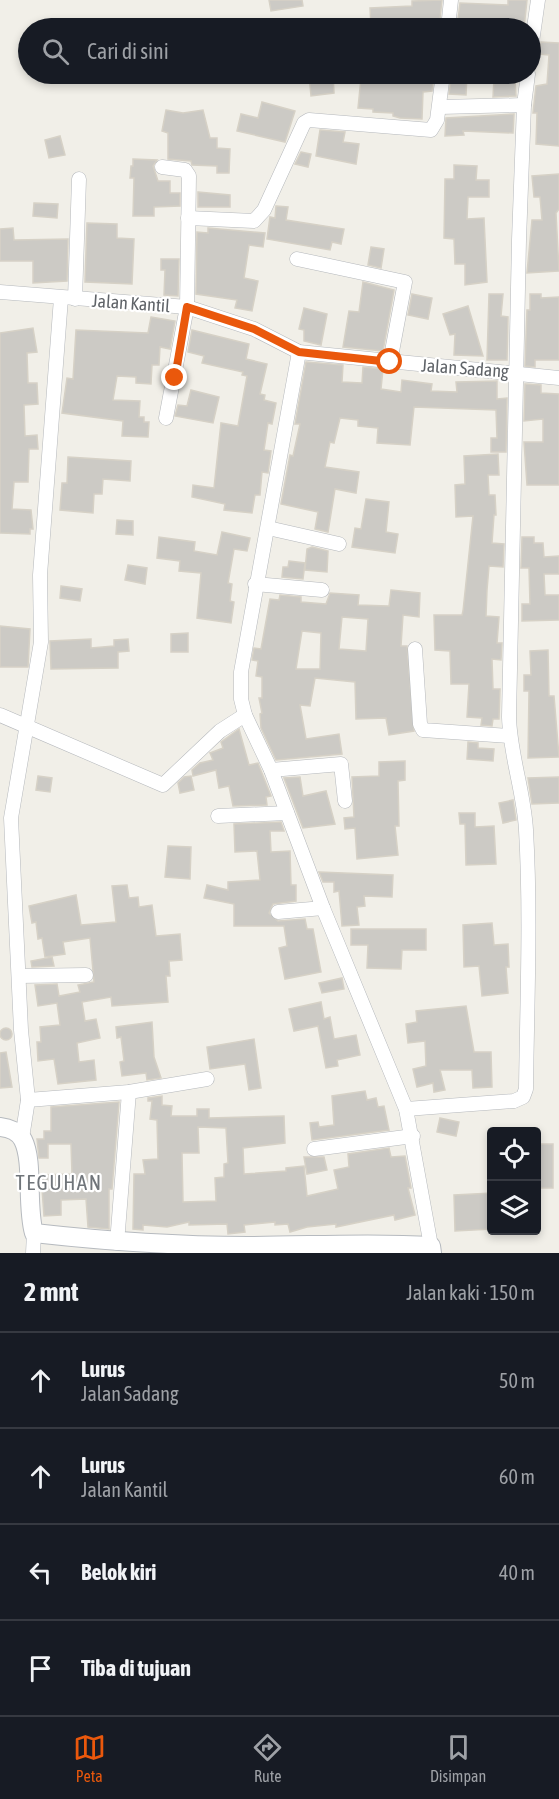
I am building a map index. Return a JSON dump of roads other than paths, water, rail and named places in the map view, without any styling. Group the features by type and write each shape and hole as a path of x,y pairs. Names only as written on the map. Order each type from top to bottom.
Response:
{"street":[{"path":"449,18 451,0"},
{"path":"536,18 538,0"},
{"path":"188,218 254,221 264,210 304,123 309,120 430,130 437,120 442,84"},
{"path":"406,1109 514,1101 525,1094 528,900 526,827 509,736 516,372 524,105 527,84"},
{"path":"440,107 524,105"},
{"path":"162,166 187,172 188,218 187,307 166,418"},
{"path":"33,1253 34,1233 30,1216 27,1156 22,1138 28,1100 11,818 41,642 40,575 80,179"},
{"path":"297,259 405,282 390,362"},
{"name":"Jalan Kantil","path":"0,292 187,307 254,329 299,352"},
{"path":"34,1233 117,1243 246,1250 392,1243 432,1249 413,1136 406,1109 323,908 271,770 245,715 241,699 240,672 299,352"},
{"name":"Jalan Sadang","path":"299,352 559,378"},
{"path":"268,528 339,544"},
{"path":"255,584 322,590"},
{"path":"415,649 420,724 423,730 509,736"},
{"path":"0,715 163,785 220,731 245,715"},
{"path":"271,770 341,764 345,801"},
{"path":"218,816 287,813"},
{"path":"278,912 323,908"},
{"path":"19,976 86,975"},
{"path":"28,1100 129,1092 207,1079"},
{"path":"117,1243 129,1092"},
{"path":"0,1127 13,1131 22,1138"},
{"path":"314,1149 413,1136"}],"district":[{"name":"TEGUHAN","path":"59,1182"}]}
